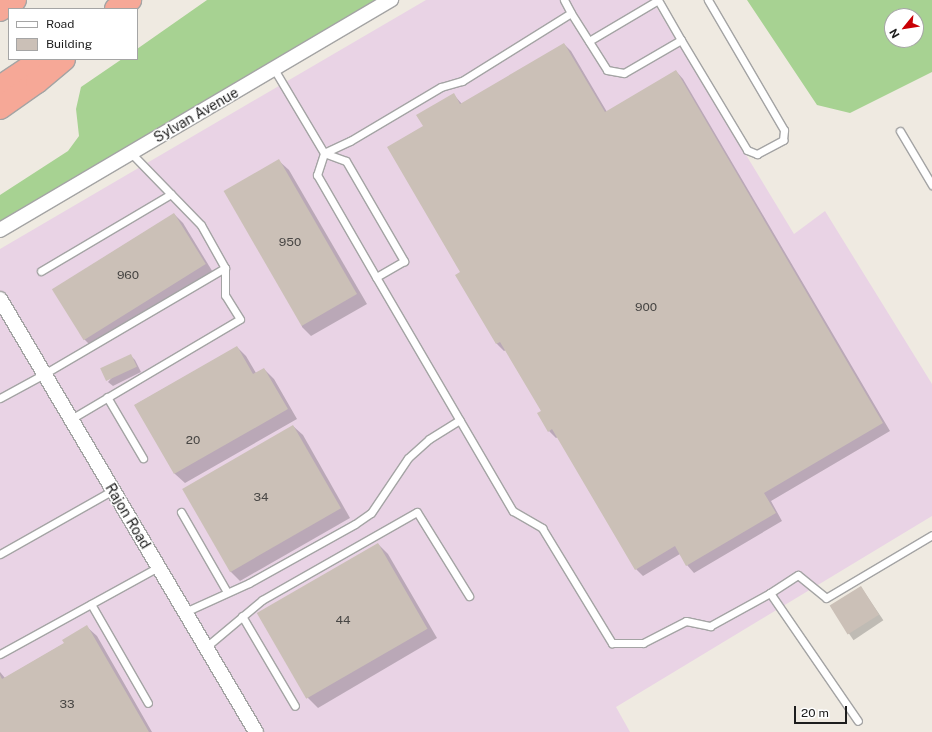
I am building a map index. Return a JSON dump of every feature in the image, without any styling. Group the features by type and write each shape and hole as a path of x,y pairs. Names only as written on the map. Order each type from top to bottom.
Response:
{"highway":[{"path":"0,10 15,0"},
{"path":"118,8 130,0"},
{"path":"125,8 135,0"},
{"path":"0,87 40,60"},
{"path":"0,108 37,82 63,60"}],"street":[{"name":"Sylvan Avenue","path":"0,230 392,0"},
{"name":"Rajon Road","path":"0,300 256,732"}],"lane":[{"path":"564,0 607,70 624,73 681,40"},
{"path":"589,41 658,0 747,150 757,154 783,140 784,130 708,0"},
{"path":"571,13 462,81 441,87 350,141 324,153 317,175 513,511 542,528 612,643 643,643 686,621 710,626 770,593 798,575 826,598 932,535"},
{"path":"274,69 324,153 346,161 404,261 376,277"},
{"path":"900,131 932,185"},
{"path":"71,419 240,319 225,295 225,268 201,225 131,153"},
{"path":"40,271 171,194"},
{"path":"0,398 44,374 225,268"},
{"path":"107,397 143,458"},
{"path":"185,612 249,583 355,524 371,513 408,458 430,439 460,420"},
{"path":"0,554 113,490"},
{"path":"181,512 227,592"},
{"path":"206,647 262,600 417,512 469,596"},
{"path":"0,654 158,567"},
{"path":"770,593 858,721"},
{"path":"91,604 148,703"},
{"path":"242,616 295,706"}],"shaded area":[{"path":"426,0 652,0 794,234 825,211 932,384 932,516 616,707 630,732 0,732 0,249"}],"green space":[{"path":"207,0 379,0 0,221 0,195 68,151 79,136 76,109 81,87 121,60 138,60 138,48"},
{"path":"747,0 932,0 932,72 850,113 817,105"}],"building":[{"path":"564,43 605,112 676,70 883,423 764,493 776,513 686,566 675,546 635,570 552,429 548,432 537,413 541,411 500,342 496,344 455,275 460,272 387,147 423,126 416,115 454,93 460,104"},
{"path":"279,159 357,294 302,326 224,191"},
{"path":"174,213 206,264 84,340 52,289"},
{"path":"237,346 253,374 264,368 288,409 174,474 134,405"},
{"path":"131,354 137,367 106,381 100,368"},
{"path":"293,425 341,508 230,572 182,489"},
{"path":"378,543 428,629 306,699 257,613"},
{"path":"861,586 879,615 848,634 830,606"},
{"path":"87,625 149,732 0,732 0,675 2,679 64,643 62,640"}]}
